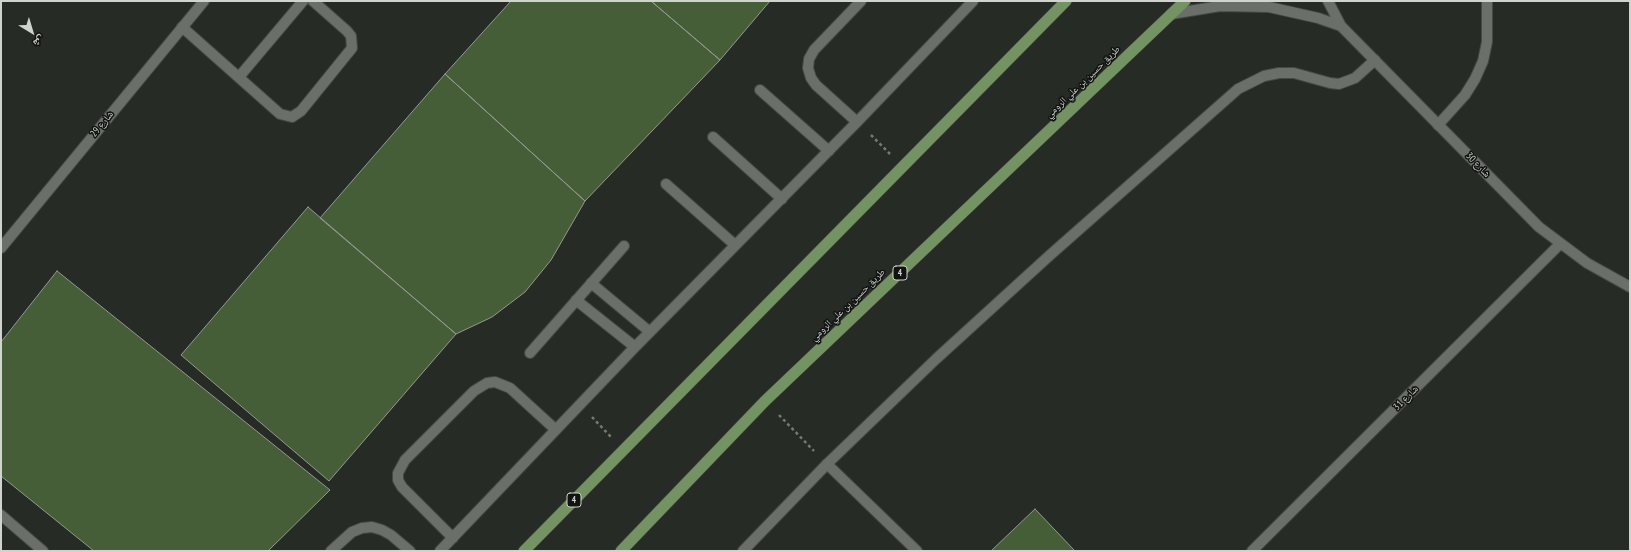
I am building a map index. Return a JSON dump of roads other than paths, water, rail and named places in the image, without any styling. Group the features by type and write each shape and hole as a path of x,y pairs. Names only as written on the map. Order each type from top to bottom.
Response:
{"highway":[{"name":"4","path":"524,551 1066,1"},
{"name":"طريق حسين بن علي الرومي","path":"621,551 765,400 1185,1"}],"street":[{"name":"شارع 29","path":"1,248 204,1"},
{"path":"239,78 303,1"},
{"path":"182,27 280,114 292,117 301,110 352,48 351,36 347,31 313,1"},
{"path":"857,122 816,85 811,78 808,68 809,59 814,50 861,1"},
{"path":"440,551 635,347 829,151 972,1"},
{"name":"شارع 30","path":"1328,1 1341,26 1520,209 1560,244 1587,263 1630,287"},
{"path":"1438,124 1465,95 1475,79 1483,61 1487,42 1487,1"},
{"name":"شارع 30","path":"1171,14 1220,6 1269,7 1318,18 1341,26"},
{"path":"743,551 827,464 936,359 1037,266 1238,89 1264,76 1279,73 1294,73 1330,83 1348,82 1355,78 1375,60"},
{"path":"760,90 829,151"},
{"path":"713,137 782,198"},
{"path":"666,184 735,245"},
{"name":"شارع 31","path":"1252,551 1560,244"},
{"path":"530,352 624,246"},
{"path":"591,283 650,332"},
{"path":"576,300 635,347"},
{"path":"454,538 402,487 398,480 398,473 405,460 474,391 487,383 495,382 510,388 556,430"},
{"path":"827,464 917,551"},
{"path":"1,514 43,551"},
{"path":"331,551 352,532 362,528 372,527 391,535 410,551"}]}
